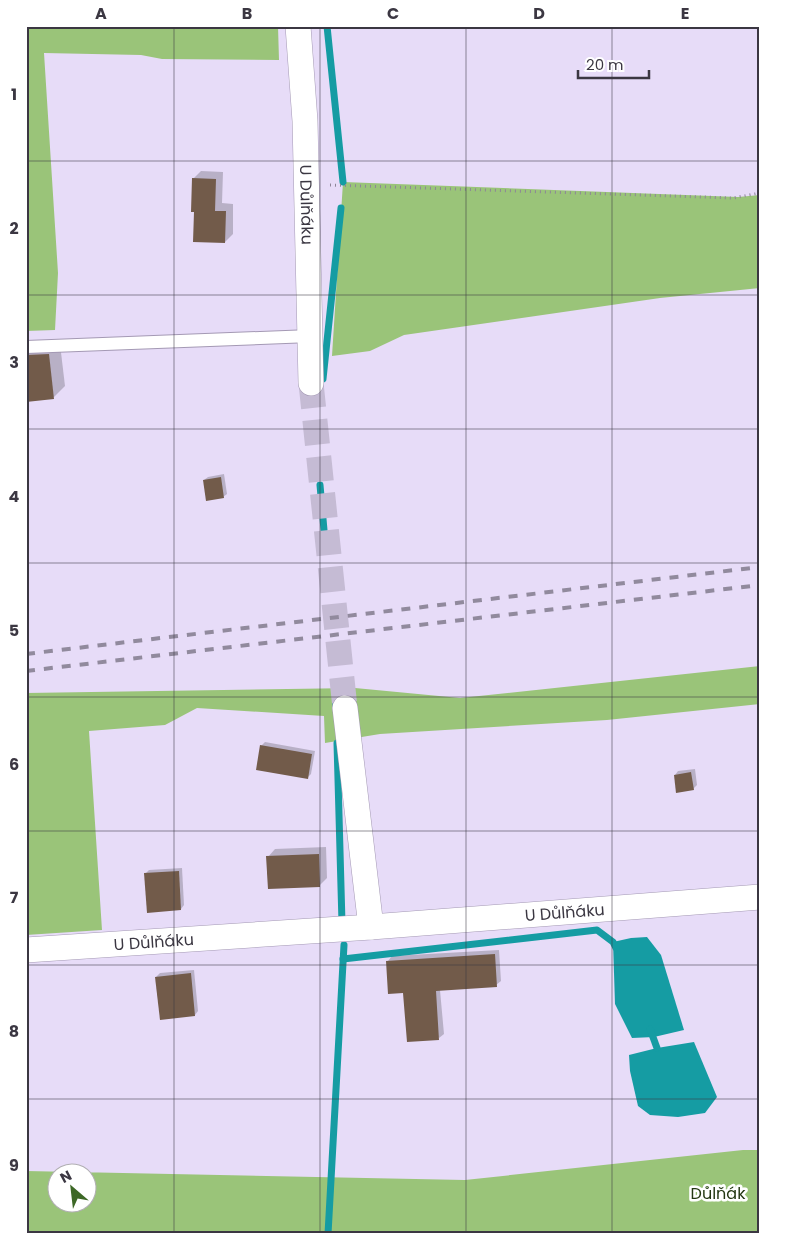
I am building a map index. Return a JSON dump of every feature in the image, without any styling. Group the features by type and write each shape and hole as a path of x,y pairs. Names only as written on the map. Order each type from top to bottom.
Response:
{"street":[{"name":"U Důlňáku","path":"298,26 304,121 311,383"},
{"path":"345,708 371,928"},
{"name":"U Důlňáku","path":"26,950 371,928 760,897"}],"lane":[{"path":"26,347 311,336"}],"path":[{"path":"306,184 732,198 760,193"}],"green space":[{"path":"26,26 278,26 279,60 162,59 141,55 44,53 58,273 55,330 26,331"},
{"path":"343,182 738,197 760,195 760,288 660,298 404,335 370,351 332,356"},
{"path":"760,666 760,704 607,720 380,734 325,743 324,716 197,708 165,725 89,731 102,930 26,935 26,693 355,688 460,698"},
{"name":"Důlňák","path":"743,1150 760,1150 760,1234 26,1234 26,1171 48,1171 48,1212 98,1212 98,1172 465,1180"}],"shaded area":[{"path":"647,937 661,955 684,1030 654,1037 632,1038 615,1004 613,942"},
{"path":"694,1042 717,1097 705,1113 678,1117 650,1115 638,1106 630,1071 629,1055"}],"building":[{"path":"192,178 216,179 215,211 226,211 225,243 193,242 194,212 191,212"},
{"path":"49,354 54,399 26,402 26,355"},
{"path":"221,477 224,498 206,501 203,480"},
{"path":"260,745 312,754 308,779 256,770"},
{"path":"691,772 694,790 676,793 674,775"},
{"path":"319,854 320,887 268,889 266,856"},
{"path":"179,871 181,910 147,913 144,873"},
{"path":"495,954 497,987 436,991 439,1040 407,1042 403,993 388,994 386,961"},
{"path":"191,973 195,1016 160,1020 155,977"}],"waterway":[{"path":"327,26 343,182"},
{"path":"323,379 341,208"},
{"path":"320,485 324,530"},
{"path":"335,686 336,707"},
{"path":"337,743 342,923"},
{"path":"343,959 597,930 613,942 616,948"},
{"path":"328,1234 344,945"},
{"path":"650,1029 657,1048"}],"tunnel":[{"path":"311,383 345,708"}],"railway":[{"path":"26,654 760,567"},
{"path":"26,671 760,585"}]}
